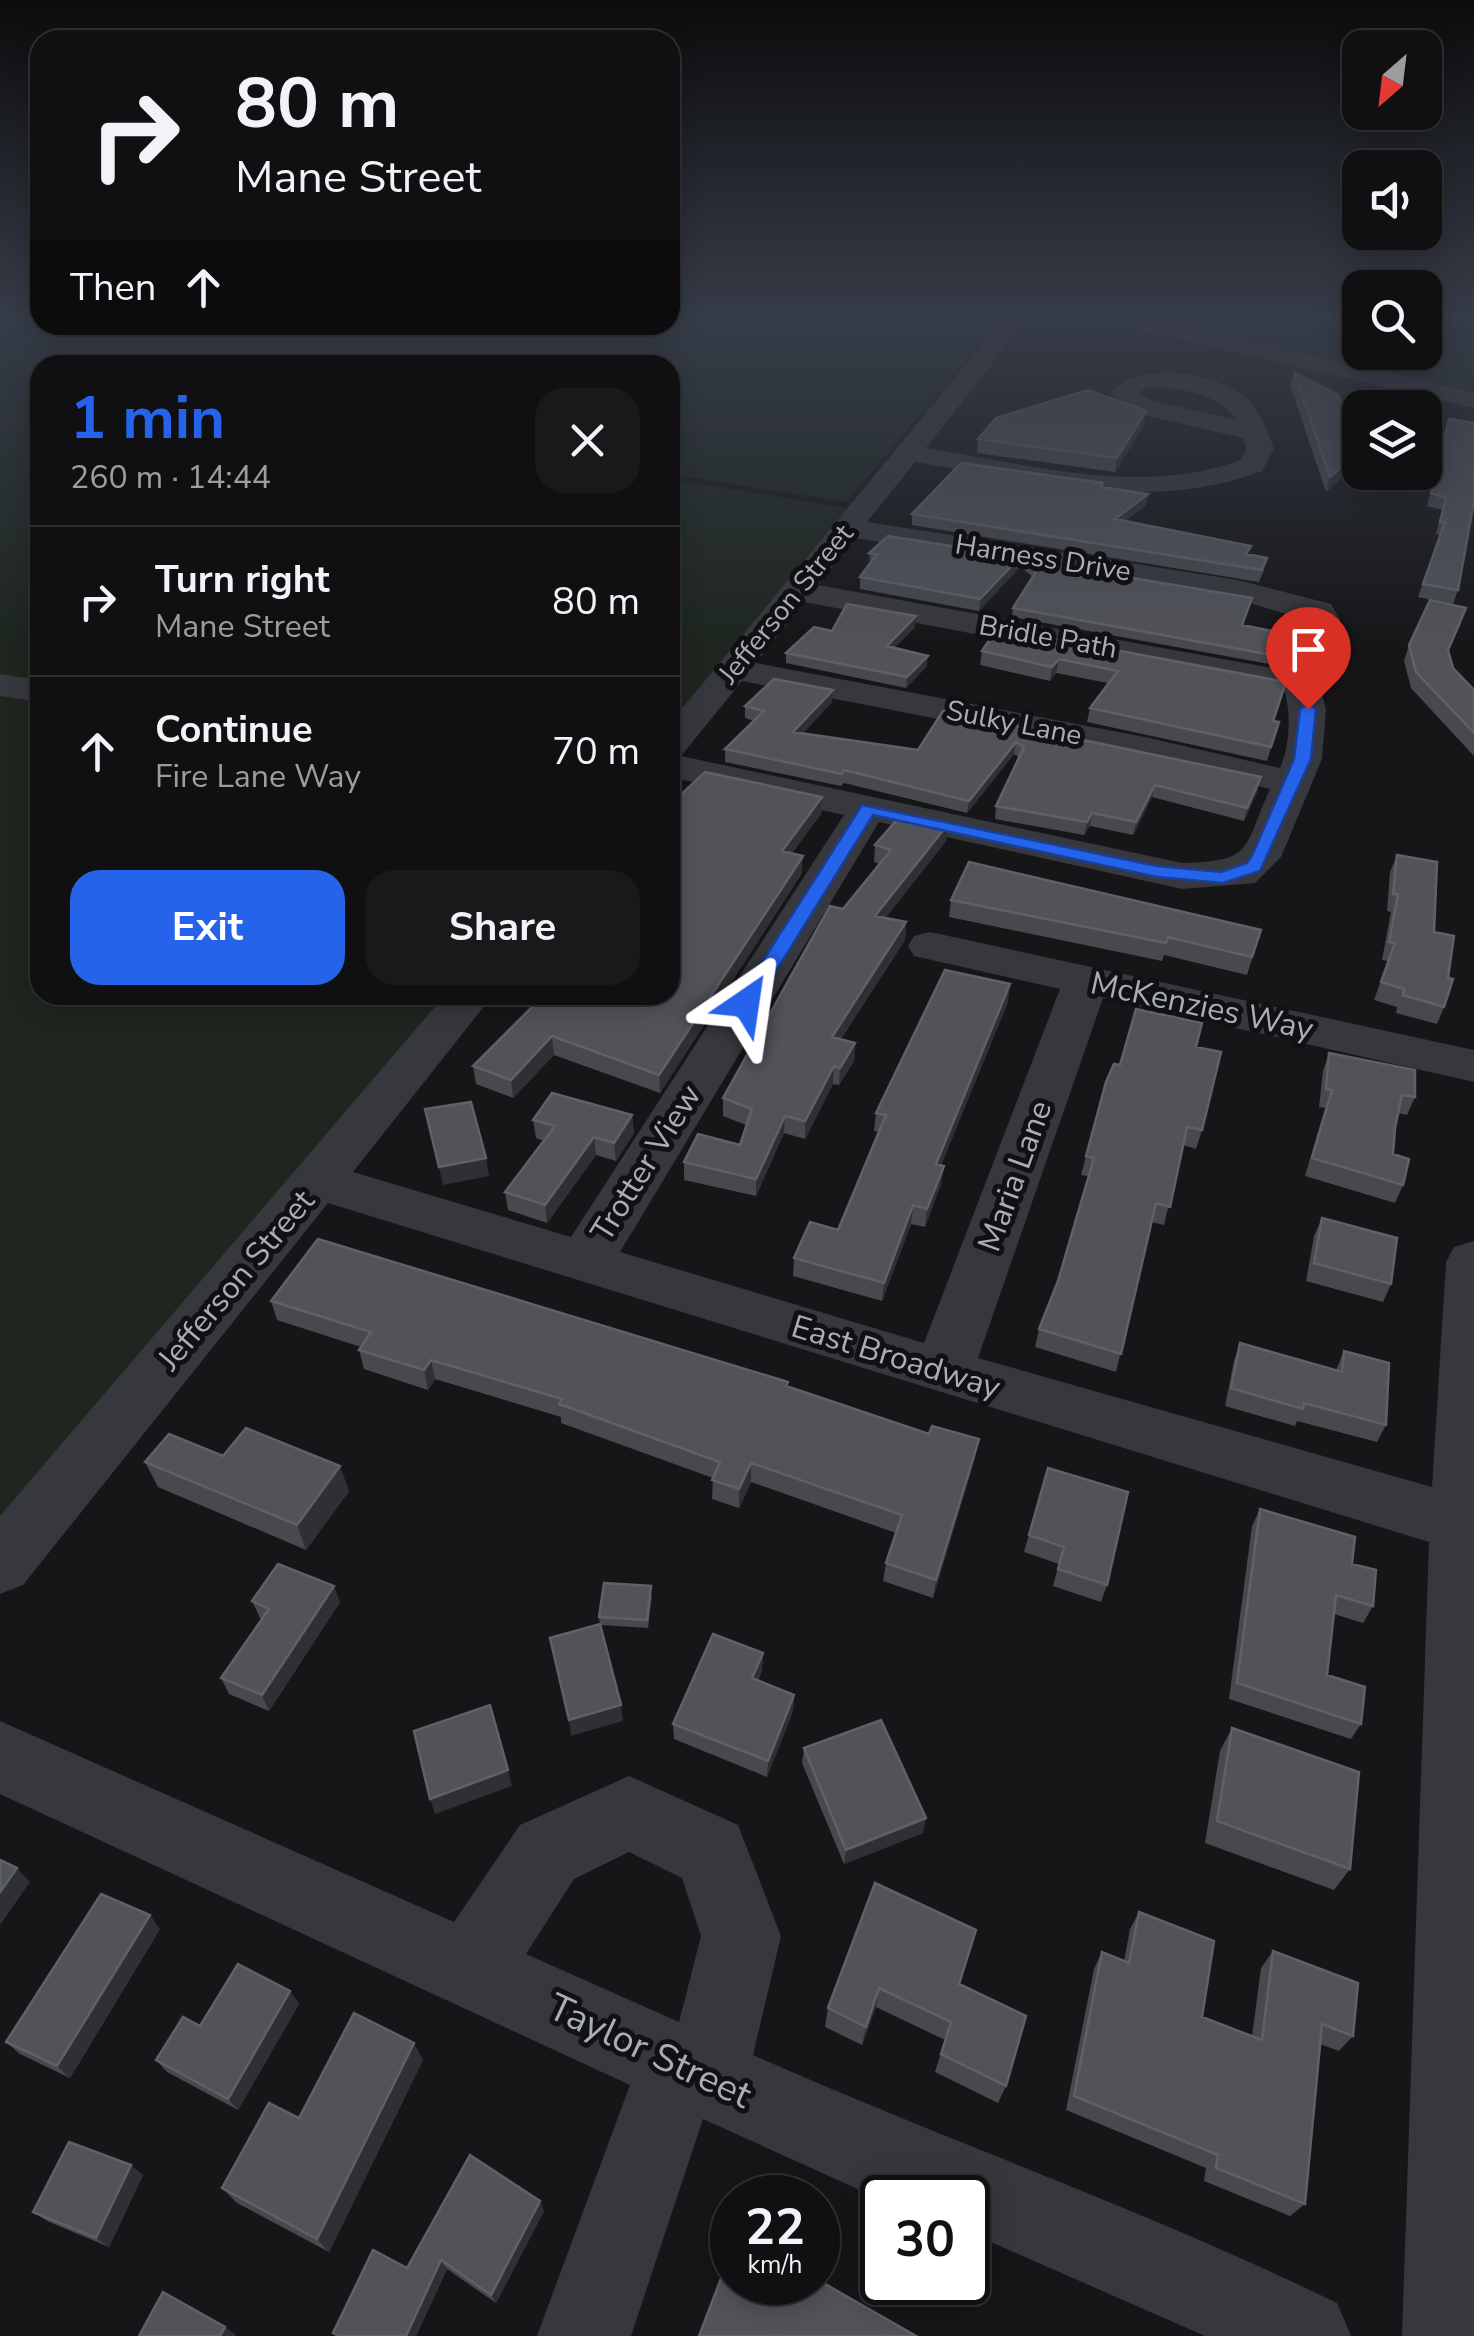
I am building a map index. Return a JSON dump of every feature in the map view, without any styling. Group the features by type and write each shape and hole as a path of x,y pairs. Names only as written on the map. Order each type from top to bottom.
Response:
{"street":[{"name":"Jefferson Street","path":"680,735 927,429"},
{"path":"908,453 1108,482 1192,483 1237,473 1252,465 1260,449 1255,433"},
{"name":"Harness Drive","path":"847,528 1304,604 1322,616 1300,684"},
{"name":"Bridle Path","path":"796,591 1300,684"},
{"name":"Sulky Lane","path":"733,669 1145,748 1293,783"},
{"path":"680,767 1157,872 1223,878 1253,867 1293,783 1309,734 1300,684"},
{"path":"0,685 30,690"},
{"name":"Trotter View","path":"584,1263 868,808"},
{"name":"McKenzies Way","path":"930,946 1474,1066"},
{"name":"Maria Lane","path":"943,1372 1086,980"},
{"name":"Jefferson Street","path":"0,1564 462,1005"},
{"name":"East Broadway","path":"319,1180 943,1372 1468,1525"},
{"path":"1449,2336 1474,1262"},
{"name":"Taylor Street","path":"0,1757 890,2160 995,2197 1175,2274 1304,2336"},
{"path":"469,1969 547,1852 629,1814 711,1852 741,1936 693,2071 584,2336"}],"shaded area":[{"path":"0,429 30,429 30,1005 437,1005 0,1524"},
{"path":"680,429 907,429 846,502 680,476"},
{"path":"680,481 853,509 680,715"}],"building":[{"path":"987,429 1135,429 1117,458 978,439"},
{"path":"1314,429 1342,429 1342,467 1330,477"},
{"path":"1447,429 1474,429 1474,501 1458,590 1423,584 1445,522 1440,522 1446,498 1431,493 1442,490 1442,448"},
{"path":"961,463 1103,483 1101,487 1148,494 1115,519 1251,546 1246,554 1267,558 1262,570 912,514"},
{"path":"888,536 1020,557 980,599 860,577 877,554 869,553"},
{"path":"1024,560 1252,598 1242,625 1296,636 1288,658 1013,608 1037,570"},
{"path":"1430,600 1466,608 1448,650 1453,668 1474,690 1474,733 1416,672 1409,645"},
{"path":"847,604 916,616 887,646 928,656 907,677 786,653 814,627 832,631"},
{"path":"997,628 1286,682 1273,721 1279,722 1271,747 1090,708 1118,671 1059,659 1052,667 982,651"},
{"path":"774,679 833,690 793,732 918,750 943,711 1261,777 1247,808 1155,785 1136,822 1092,813 1087,822 996,806 1024,747 1016,742 969,801 844,770 842,774 725,749 764,711 745,706"},
{"path":"705,772 822,797 782,851 803,856 659,1075 552,1036 511,1080 473,1066 534,1005 680,1005 680,795"},
{"path":"902,814 948,824 875,916 906,922 832,1037 855,1043 840,1068 834,1066 805,1121 785,1116 756,1179 684,1162 698,1134 740,1145 752,1109 723,1098 830,906 843,909 891,850 875,845"},
{"path":"1397,855 1437,862 1434,932 1454,936 1448,978 1453,979 1444,1007 1403,995 1404,989 1381,982 1395,943 1389,942 1398,894 1393,894"},
{"path":"969,862 1261,930 1252,957 1168,937 1166,943 951,900"},
{"path":"945,970 1010,984 936,1164 944,1166 927,1209 913,1205 884,1283 794,1258 810,1222 838,1230 886,1115 876,1113"},
{"path":"1136,1009 1202,1023 1196,1047 1221,1052 1202,1130 1187,1127 1170,1207 1156,1203 1121,1354 1039,1329 1058,1281 1094,1158 1086,1156 1106,1082 1114,1064 1120,1065"},
{"path":"1329,1053 1415,1070 1415,1097 1402,1095 1395,1128 1393,1154 1409,1159 1403,1185 1312,1158 1332,1090 1326,1089"},
{"path":"552,1093 632,1115 614,1143 594,1137 545,1205 505,1192 555,1126 533,1120"},
{"path":"471,1102 486,1158 439,1167 425,1109"},
{"path":"1322,1218 1397,1238 1391,1284 1314,1263"},
{"path":"318,1239 788,1382 786,1386 929,1434 932,1426 979,1439 936,1580 886,1563 902,1515 751,1463 739,1489 712,1480 720,1462 559,1404 562,1399 431,1360 424,1370 359,1350 371,1332 271,1301"},
{"path":"1240,1343 1342,1372 1344,1351 1389,1363 1386,1425 1304,1403 1303,1409 1231,1388"},
{"path":"246,1428 340,1466 297,1525 145,1462 169,1434 223,1456"},
{"path":"1048,1468 1128,1492 1107,1585 1058,1569 1064,1547 1029,1535"},
{"path":"1260,1509 1355,1537 1352,1564 1376,1570 1373,1606 1336,1595 1327,1675 1365,1687 1361,1724 1237,1683"},
{"path":"278,1564 334,1586 262,1695 221,1678 269,1609 252,1601"},
{"path":"604,1583 651,1586 647,1620 599,1617"},
{"path":"600,1624 621,1705 569,1720 550,1638"},
{"path":"713,1634 763,1653 752,1678 794,1695 768,1761 673,1724"},
{"path":"490,1705 508,1770 430,1799 414,1731"},
{"path":"881,1720 926,1818 846,1850 804,1748"},
{"path":"1232,1728 1359,1772 1350,1869 1217,1821"},
{"path":"0,1860 17,1868 0,1892"},
{"path":"875,1883 976,1930 959,1984 1026,2016 1006,2086 941,2054 951,2022 879,1988 866,2027 828,2008"},
{"path":"101,1894 150,1915 57,2066 6,2042"},
{"path":"1139,1912 1214,1941 1202,2017 1262,2040 1273,1951 1358,1983 1353,2036 1322,2024 1305,2204 1216,2168 1218,2155 1074,2096 1102,1952 1129,1963"},
{"path":"238,1964 290,1991 228,2099 156,2060 183,2017 200,2026"},
{"path":"354,2013 414,2043 317,2239 222,2188 269,2103 299,2118"},
{"path":"69,2142 131,2165 96,2238 33,2212"},
{"path":"470,2155 540,2201 491,2295 441,2260 406,2336 333,2333 373,2250 407,2268"},
{"path":"163,2292 225,2327 220,2336 139,2336"},
{"path":"840,2293 916,2336 699,2336 711,2305 840,2305"}],"route":[{"path":"746,1003 868,808 1157,872 1223,878 1253,867 1260,857 1303,759 1309,734 1308,709"}]}
